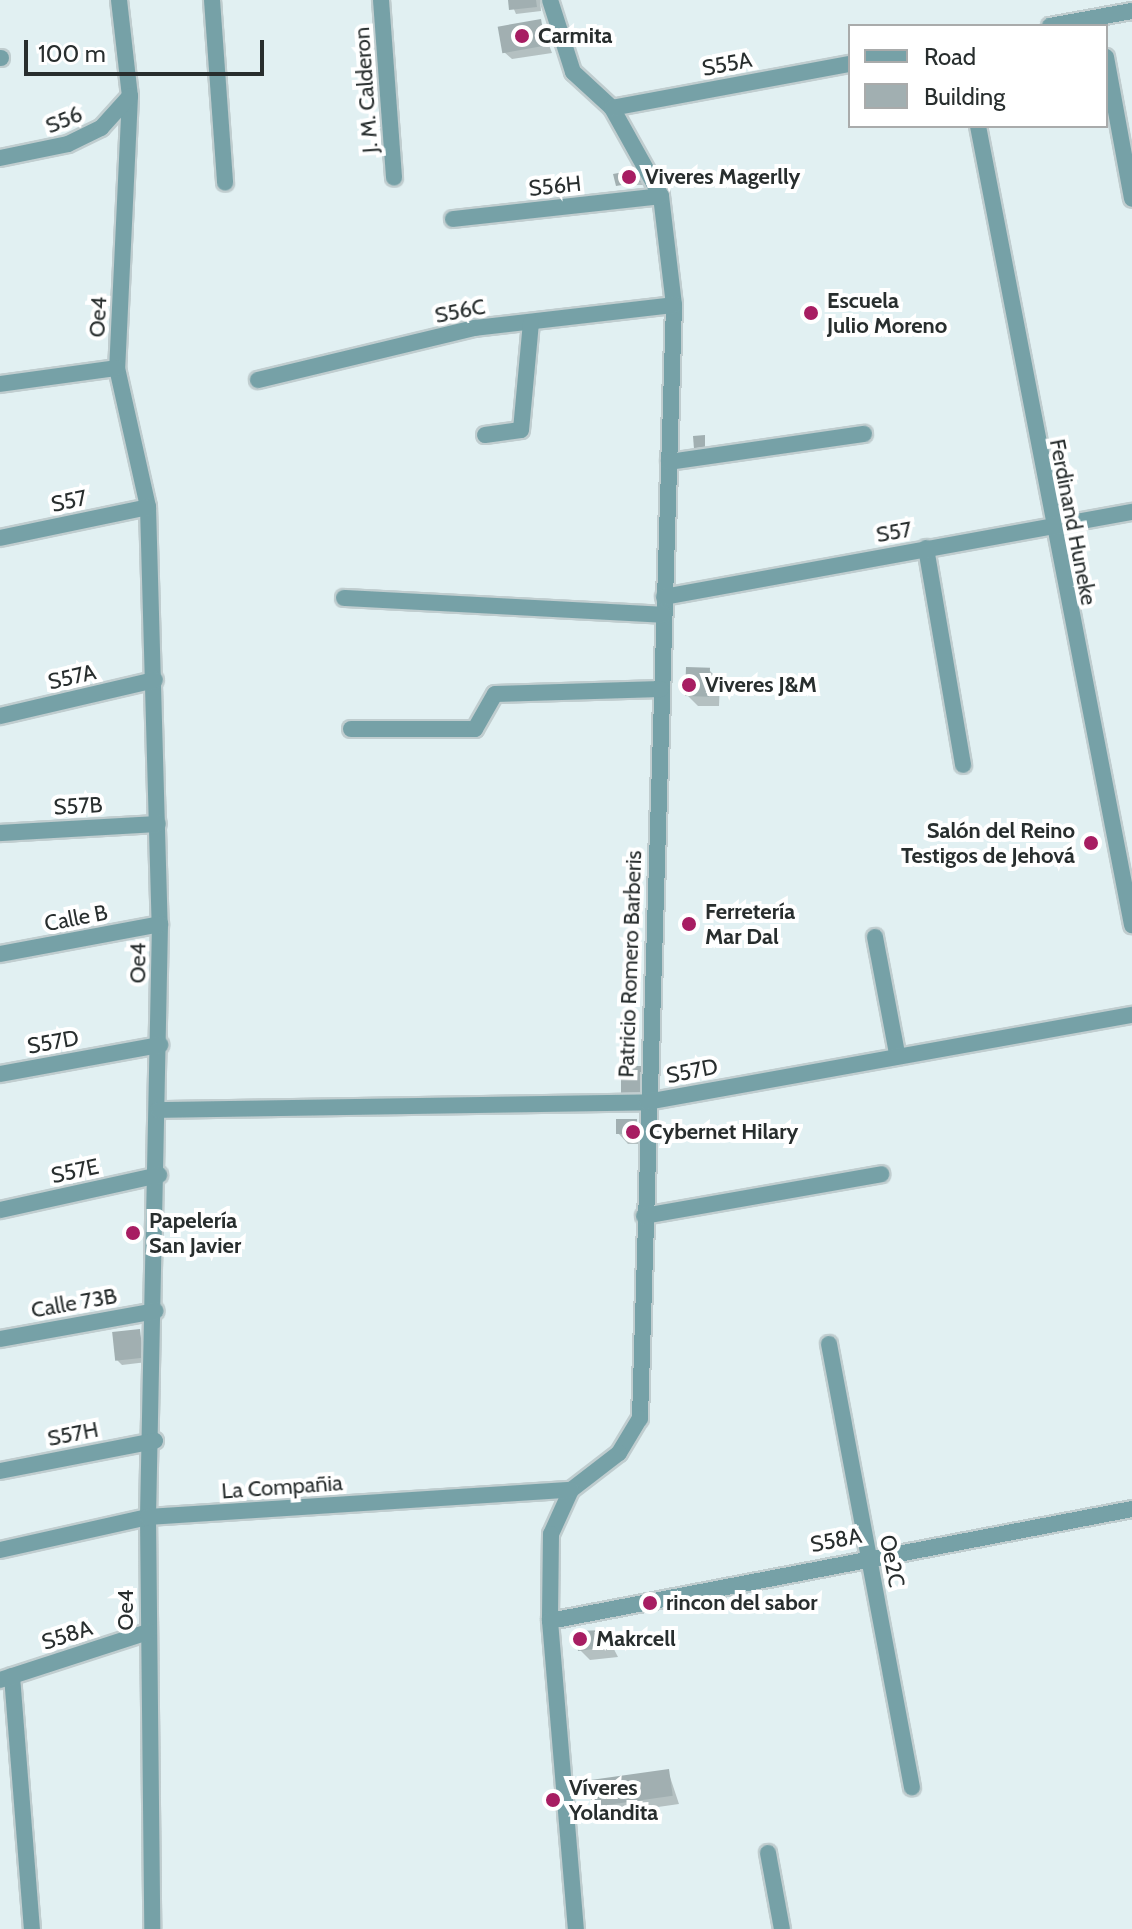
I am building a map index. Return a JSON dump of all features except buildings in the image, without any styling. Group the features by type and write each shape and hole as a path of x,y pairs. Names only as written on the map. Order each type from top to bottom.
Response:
{"street":[{"name":"Oe4","path":"119,0 130,96 117,368 148,507 160,924 155,1441 148,1517 152,1929"},
{"path":"212,0 225,183"},
{"name":"J. M. Calderon","path":"381,0 394,178"},
{"name":"Patricio Romero Barberis","path":"550,0 573,72 612,108 661,196 674,305 647,1102 640,1418 619,1453 571,1490 551,1534 550,1621 576,1929"},
{"path":"1070,24 1100,21 1132,11"},
{"name":"S55A","path":"612,108 848,64"},
{"path":"1108,68 1132,199"},
{"name":"S56","path":"0,158 68,144 101,128 130,96"},
{"name":"Ferdinand Huneke","path":"978,128 1051,526 1132,925"},
{"name":"S56H","path":"453,219 661,196"},
{"name":"S56C","path":"258,380 531,322 674,305"},
{"path":"485,435 521,430 531,322"},
{"path":"0,384 117,368"},
{"path":"669,462 864,434"},
{"name":"S57","path":"0,538 148,507"},
{"name":"S57","path":"664,597 1132,512"},
{"path":"926,548 963,765"},
{"path":"344,598 664,615"},
{"name":"S57A","path":"0,716 155,680"},
{"path":"351,729 475,729 495,694 661,689"},
{"name":"S57B","path":"0,833 158,824"},
{"name":"Calle B","path":"0,954 160,924"},
{"path":"875,937 897,1053"},
{"name":"S57D","path":"159,1110 647,1102 897,1053 1132,1015"},
{"name":"S57D","path":"0,1074 160,1045"},
{"path":"644,1216 881,1174"},
{"name":"S57E","path":"0,1210 159,1175"},
{"name":"Calle 73B","path":"0,1339 156,1311"},
{"name":"Oe2C","path":"829,1344 912,1787"},
{"name":"S57H","path":"0,1471 155,1441"},
{"name":"La Compañia","path":"0,1550 148,1517 571,1490"},
{"name":"S58A","path":"550,1621 869,1556 1132,1509"},
{"name":"S58A","path":"6,1678 148,1632"},
{"path":"6,1678 32,1929"},
{"path":"768,1853 782,1929"}],"place":[{"name":"Carmita","path":"522,36"},
{"name":"Viveres Magerlly","path":"629,177"},
{"name":"Escuela Julio Moreno","path":"811,313"},
{"name":"Viveres J&M","path":"689,685"},
{"name":"Salón del Reino Testigos de Jehová","path":"1091,843"},
{"name":"Ferretería Mar Dal","path":"689,924"},
{"name":"Cybernet Hilary","path":"633,1132"},
{"name":"Papelería San Javier","path":"133,1233"},
{"name":"rincon del sabor","path":"650,1603"},
{"name":"Makrcell","path":"580,1639"},
{"name":"Víveres Yolandita","path":"553,1800"}]}
